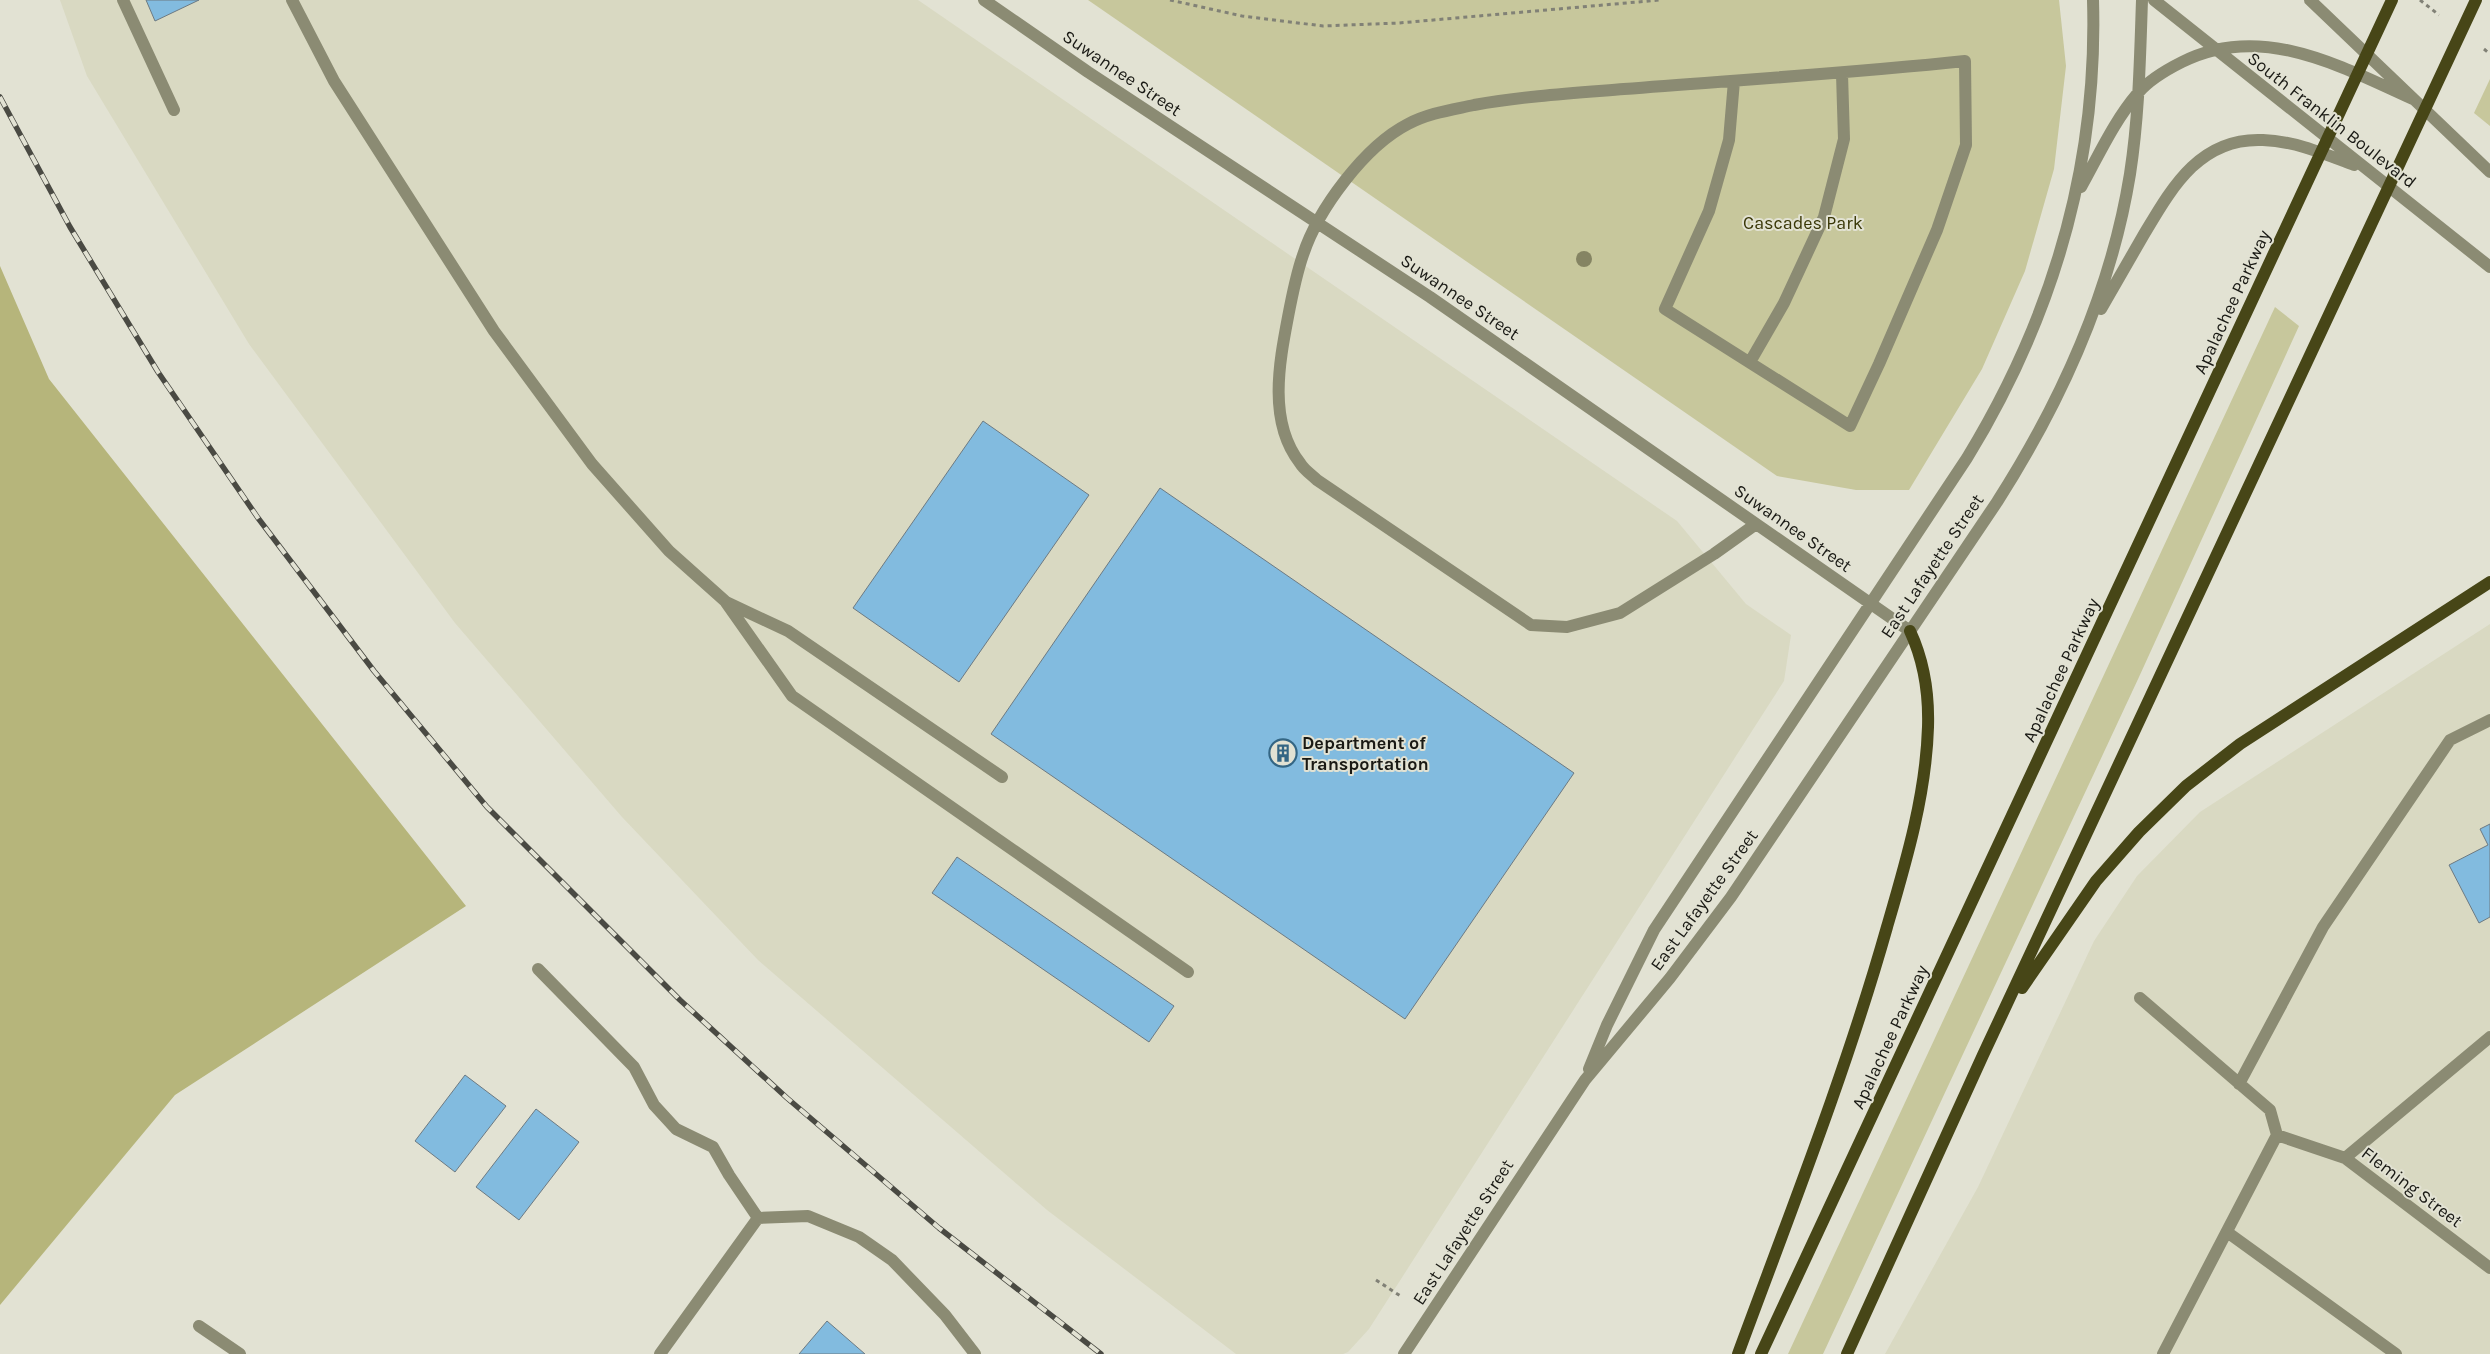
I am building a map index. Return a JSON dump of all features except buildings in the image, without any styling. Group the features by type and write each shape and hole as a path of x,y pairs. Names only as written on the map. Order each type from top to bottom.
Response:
{"main road":[{"name":"Apalachee Parkway","path":"1761,1354 2392,0"},
{"path":"1847,1354 1983,1055 2319,341 2476,0"},
{"path":"1983,1055 2025,983 2071,915 2112,861 2161,809 2198,776 2240,744 2490,582"},
{"path":"1738,1354 1862,1009 1898,890 1915,823 1926,757 1928,702 1922,664 1910,631"}],"street":[{"path":"123,0 174,110"},
{"path":"292,0 334,81 494,331 592,464 669,551 725,602 792,696 1188,972"},
{"name":"Suwannee Street","path":"984,0 1088,72 1459,317 1910,631"},
{"name":"East Lafayette Street","path":"1585,1080 1611,1017 1654,930 1967,458 2005,394 2044,304 2067,234 2075,199 2089,111 2094,57 2093,0"},
{"name":"East Lafayette Street","path":"1404,1354 1585,1080 1670,978 1726,904 2017,471 2050,410 2084,339 2101,292 2126,196 2134,149 2139,92 2142,0"},
{"name":"South Franklin Boulevard","path":"2154,0 2490,267"},
{"path":"2310,0 2490,172"},
{"path":"2075,199 2112,130 2139,92 2159,75 2175,66 2192,57 2215,50 2258,46 2300,52 2322,58 2413,98"},
{"path":"1734,81 1729,140 1710,211 1666,309 1850,426 1880,364 1937,230 1966,145 1966,61 1842,74 1734,81 1509,98 1425,117 1407,125 1369,154 1343,184 1317,224 1303,255 1288,318 1278,392 1281,422 1288,444 1300,464 1318,480 1356,507 1531,625 1567,627 1620,613 1714,554 1756,524"},
{"path":"1750,362 1784,303 1824,217 1844,139 1842,74"},
{"path":"2084,339 2174,186 2194,164 2210,154 2235,143 2268,140 2304,147 2365,168"},
{"path":"725,602 788,630 1002,777"},
{"path":"2240,1084 2322,927 2450,740 2490,720"},
{"path":"538,970 634,1066 654,1105 676,1129 714,1147 729,1175 758,1218"},
{"path":"2140,998 2270,1110 2277,1135 2162,1354"},
{"path":"2345,1158 2490,1038"},
{"name":"Fleming Street","path":"2277,1135 2345,1158 2490,1268"},
{"path":"758,1218 808,1216 859,1237 892,1260 945,1315 975,1354"},
{"path":"660,1354 758,1218"},
{"path":"2227,1232 2396,1354"},
{"path":"198,1326 240,1354"}],"path":[{"path":"1170,0 1242,16 1323,26 1399,23 1660,0"},
{"path":"1376,1280 1402,1297"}],"shaded area":[{"path":"60,0 918,0 1677,521 1746,604 1791,635 1784,681 1369,1329 1348,1352 1343,1354 1236,1354 1047,1210 758,960 622,817 455,623 249,344 87,76"},
{"path":"0,266 49,379 466,906 175,1095 0,1305"},
{"path":"2490,624 2490,1354 1885,1354 1978,1187 2094,941 2137,876 2200,812"}],"green space":[{"name":"Cascades Park","path":"1088,0 2059,0 2066,66 2054,169 2025,271 1982,369 1909,490 1856,490 1777,476"},
{"path":"2490,79 2490,126 2474,113"},
{"path":"2275,307 2299,326 2139,677 1823,1354 1788,1354"}],"railway":[{"path":"0,97 70,227 158,372 258,518 374,671 487,807 680,1000 787,1098 939,1228 1101,1354"}],"place":[{"name":"Department of Transportation","path":"1283,753"}]}
